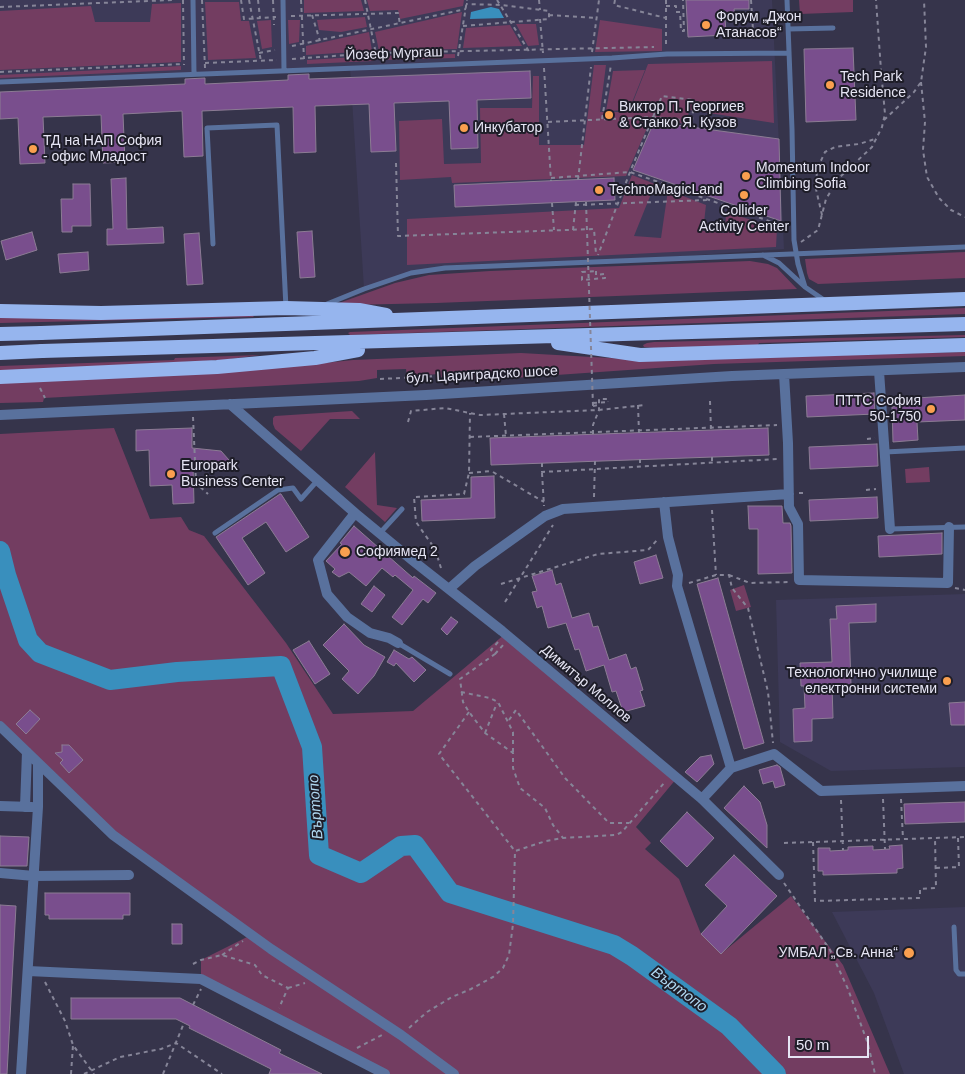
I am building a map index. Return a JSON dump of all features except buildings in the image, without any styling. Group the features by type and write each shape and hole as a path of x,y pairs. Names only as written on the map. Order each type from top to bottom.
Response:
{"highway":[{"path":"0,334 965,299"},
{"path":"0,311 101,313 286,308 359,310 414,320"},
{"path":"0,353 965,324"},
{"path":"518,338 640,355 965,345"},
{"path":"0,377 217,367 315,358 403,342"}],"street":[{"name":"бул. Цариградско шосе","path":"0,415 436,394 705,377 965,367"},
{"path":"879,371 890,529"},
{"path":"784,374 789,507 798,524 799,580 948,583 949,527"},
{"name":"Димитър Моллов","path":"230,404 380,534 502,631 702,799 779,875"},
{"path":"449,589 475,566 545,516 563,509 789,494"},
{"path":"664,502 668,537 678,575 677,586 731,768"},
{"path":"355,513 318,560 327,594 347,617 370,632 398,643"},
{"path":"0,726 113,836 252,935 401,1035 454,1074"},
{"path":"26,752 26,807"},
{"path":"702,799 731,768 774,754 821,790 965,786"},
{"path":"21,1074 38,807 38,763"},
{"path":"0,806 38,807"},
{"path":"0,873 34,876 129,875"},
{"path":"28,971 200,979 385,1074"}],"lane":[{"path":"193,0 194,74"},
{"path":"283,0 284,70"},
{"path":"787,0 795,246 805,287"},
{"path":"788,29 833,28"},
{"name":"Йозеф Мургаш","path":"0,82 612,58 666,54 789,53"},
{"path":"213,244 207,128 277,125 286,308"},
{"path":"313,309 411,273 445,268 596,260 965,247"},
{"path":"762,255 778,262 805,287 829,303"},
{"path":"885,452 965,448"},
{"path":"215,533 278,490 293,488 301,499 317,481"},
{"path":"380,534 402,509"},
{"path":"890,529 965,527"},
{"path":"398,643 450,674"},
{"path":"954,927 956,970 959,974 965,974"}],"path":[{"path":"0,7 173,0"},
{"path":"0,72 184,64 183,0"},
{"path":"202,0 205,63 376,53 593,47 652,46 666,54 666,0"},
{"path":"241,0 244,19 398,13 400,24"},
{"path":"249,0 262,71"},
{"path":"258,0 260,18"},
{"path":"274,0 274,25"},
{"path":"301,0 302,44 305,69"},
{"path":"365,0 378,66"},
{"path":"457,63 467,0"},
{"path":"497,0 534,61"},
{"path":"539,0 540,10"},
{"path":"578,180 599,0"},
{"path":"615,0 614,5 666,18"},
{"path":"676,6 676,12 680,12 681,31 684,31 683,0"},
{"path":"751,0 752,30"},
{"path":"795,246 818,230 823,218 826,199 839,178 872,147 884,120 876,0"},
{"path":"924,0 926,47 921,82 924,96 923,150 927,177 939,198 951,210 965,217"},
{"path":"466,4 501,5 549,11 549,15"},
{"path":"666,6 683,6"},
{"path":"259,54 466,9"},
{"path":"312,15 320,41"},
{"path":"549,15 597,18"},
{"path":"463,26 549,19 549,15"},
{"path":"540,20 551,179 630,172 794,230"},
{"path":"602,119 612,58"},
{"path":"884,120 914,92 921,82"},
{"path":"548,122 653,117 692,121 694,100 662,96 653,117 630,172 596,260"},
{"path":"823,218 815,185 818,167 825,152 835,147 859,144 876,139"},
{"path":"396,163 398,236 594,229 596,260"},
{"path":"573,230 576,203 618,204 711,200"},
{"path":"586,202 593,404"},
{"path":"552,203 554,230"},
{"path":"582,272 596,272 596,275 605,274 605,278 588,279 582,280 582,272"},
{"path":"380,379 439,376"},
{"path":"38,381 45,398"},
{"path":"593,404 608,402 608,399 599,399 599,405 599,410 593,425 593,433"},
{"path":"710,400 711,429"},
{"path":"593,404 599,405"},
{"path":"638,405 639,432"},
{"path":"408,422 411,411 445,408 480,415 599,410 645,405"},
{"path":"193,406 196,483 208,494"},
{"path":"436,549 416,522 414,497 464,494 469,473 470,413"},
{"path":"504,414 506,436"},
{"path":"470,437 787,425"},
{"path":"712,457 712,463"},
{"path":"542,472 788,458"},
{"path":"640,459 640,467"},
{"path":"593,507 595,461"},
{"path":"542,463 545,516"},
{"path":"469,473 492,472 544,502"},
{"path":"866,490 870,489"},
{"path":"711,499 716,575"},
{"path":"505,602 563,509"},
{"path":"500,584 598,554 648,550 659,538 668,537"},
{"path":"677,586 716,575 729,575 750,583 799,580"},
{"path":"729,575 732,588 748,608 768,692 774,754"},
{"path":"498,642 490,650 495,654 460,679 461,692 463,702 485,733 513,753"},
{"path":"461,692 490,698 498,702 514,732 513,768 520,788 545,808 553,826 563,838"},
{"path":"485,733 498,702"},
{"path":"509,720 516,710 565,778 609,823 629,823"},
{"path":"401,1035 427,1012 493,977 503,968 509,955 513,924 515,851 439,754 469,712"},
{"path":"515,851 546,841 563,838 612,837 622,832 672,774"},
{"path":"901,788 903,839"},
{"path":"883,789 885,849"},
{"path":"840,790 843,850"},
{"path":"784,843 965,837"},
{"path":"813,842 815,901 920,898 920,889 936,888 935,838"},
{"path":"936,868 959,866 958,838"},
{"path":"779,875 830,950 848,989 868,1044 875,1074"},
{"path":"193,964 222,954 252,935"},
{"path":"222,954 255,965 262,975 288,988 275,1018"},
{"path":"39,972 66,1021 73,1044 94,1074"},
{"path":"193,1005 197,996"},
{"path":"163,1074 184,1023"},
{"path":"346,1054 382,1035"},
{"path":"71,1074 73,1044"},
{"path":"84,1074 120,1057 176,1044"},
{"path":"176,1044 222,1074"}],"shaded area":[{"path":"0,0 772,0 784,249 596,262 428,270 364,289 350,67 0,82"},
{"path":"304,0 361,0 364,11 304,13"},
{"path":"367,0 464,0 463,6 400,19 398,10 370,11"},
{"path":"799,0 853,0 853,12 800,14"},
{"path":"205,2 239,2 241,21 249,21 256,58 208,60"},
{"path":"181,3 181,62 0,70 0,11 91,6 95,22 150,22 152,4"},
{"path":"462,12 457,49 379,51 375,32"},
{"path":"365,17 367,27 341,32 319,30 317,20"},
{"path":"271,20 272,47 262,49 257,21"},
{"path":"288,20 300,20 299,42 289,44"},
{"path":"600,20 662,29 662,51 595,52"},
{"path":"516,24 536,24 539,45 528,46"},
{"path":"510,25 522,46 463,48 466,28"},
{"path":"369,32 372,51 306,55 306,46"},
{"path":"455,54 455,58 380,60 379,56"},
{"path":"373,56 374,61 307,64 307,60"},
{"path":"772,61 774,123 689,110 687,124 651,119 626,176 452,183 451,177 400,180 399,121 442,119 444,164 481,163 480,108 532,108 533,76 539,76 539,145 584,145 594,65 606,65 600,112 629,112 648,64"},
{"path":"181,66 181,70 0,78 0,75"},
{"path":"645,70 629,110 606,111 613,71"},
{"path":"632,175 655,184 634,236 661,238 668,190 706,205 703,231 725,233 726,212 777,228 776,247 407,265 407,219 619,208"},
{"path":"965,252 965,278 818,284 809,279 805,259"},
{"path":"750,261 768,264 777,268 797,289 436,303 348,305 339,303 395,283 429,275"},
{"path":"965,308 965,314 350,335 348,333 350,332"},
{"path":"254,317 0,323 0,318"},
{"path":"965,335 965,337 759,343 758,345 654,348 644,347 643,345 654,342"},
{"path":"965,352 965,356 714,364 485,380 441,377 440,374 407,376 406,369 377,370 377,378 359,381 44,398 43,402 0,403 0,382 295,366 353,360 521,353 645,360"},
{"path":"260,355 223,360 0,371 0,366"},
{"path":"352,411 360,419 330,419 301,451 275,429 273,424 275,416"},
{"path":"114,428 150,519 181,517 189,530 204,536 286,643 333,714 413,711 505,634 677,778 636,827 651,843 645,849 679,879 701,934 722,953 791,896 843,965 890,1074 385,1074 201,979 201,960 251,935 113,835 0,726 0,434"},
{"path":"375,452 377,505 397,508 385,522 345,487"},
{"path":"929,467 930,482 906,483 905,469"},
{"path":"744,585 751,607 736,611 730,590"},
{"path":"965,594 965,767 831,771 780,742 776,600"},
{"name":"УМБАЛ „Св. Анна“","path":"965,907 965,1074 904,1074 874,993 832,912"}],"water":[{"path":"491,7 499,9 504,18 470,19 471,12"}],"waterway":[{"name":"Въртопо","path":"0,551 28,640 40,653 110,680 177,672 281,666 312,747 319,855 361,873 401,846 415,845 450,893 614,945 632,956 729,1026 776,1074"}],"place":[{"name":"Форум „Джон Атанасов“","path":"706,25"},
{"name":"Tech Park Residence","path":"830,85"},
{"name":"Виктор П. Георгиев & Станко Я. Кузов","path":"609,115"},
{"name":"Инкубатор","path":"464,128"},
{"name":"ТД на НАП София - офис Младост","path":"33,149"},
{"name":"Momentum Indoor Climbing Sofia","path":"746,176"},
{"name":"TechnoMagicLand","path":"599,190"},
{"name":"Collider Activity Center","path":"744,195"},
{"name":"ПТТС София 50-1750","path":"931,409"},
{"name":"Europark Business Center","path":"171,474"},
{"name":"Софиямед 2","path":"345,552"},
{"name":"Технологично училище електронни системи","path":"947,681"},
{"name":"УМБАЛ „Св. Анна“","path":"909,953"}]}
